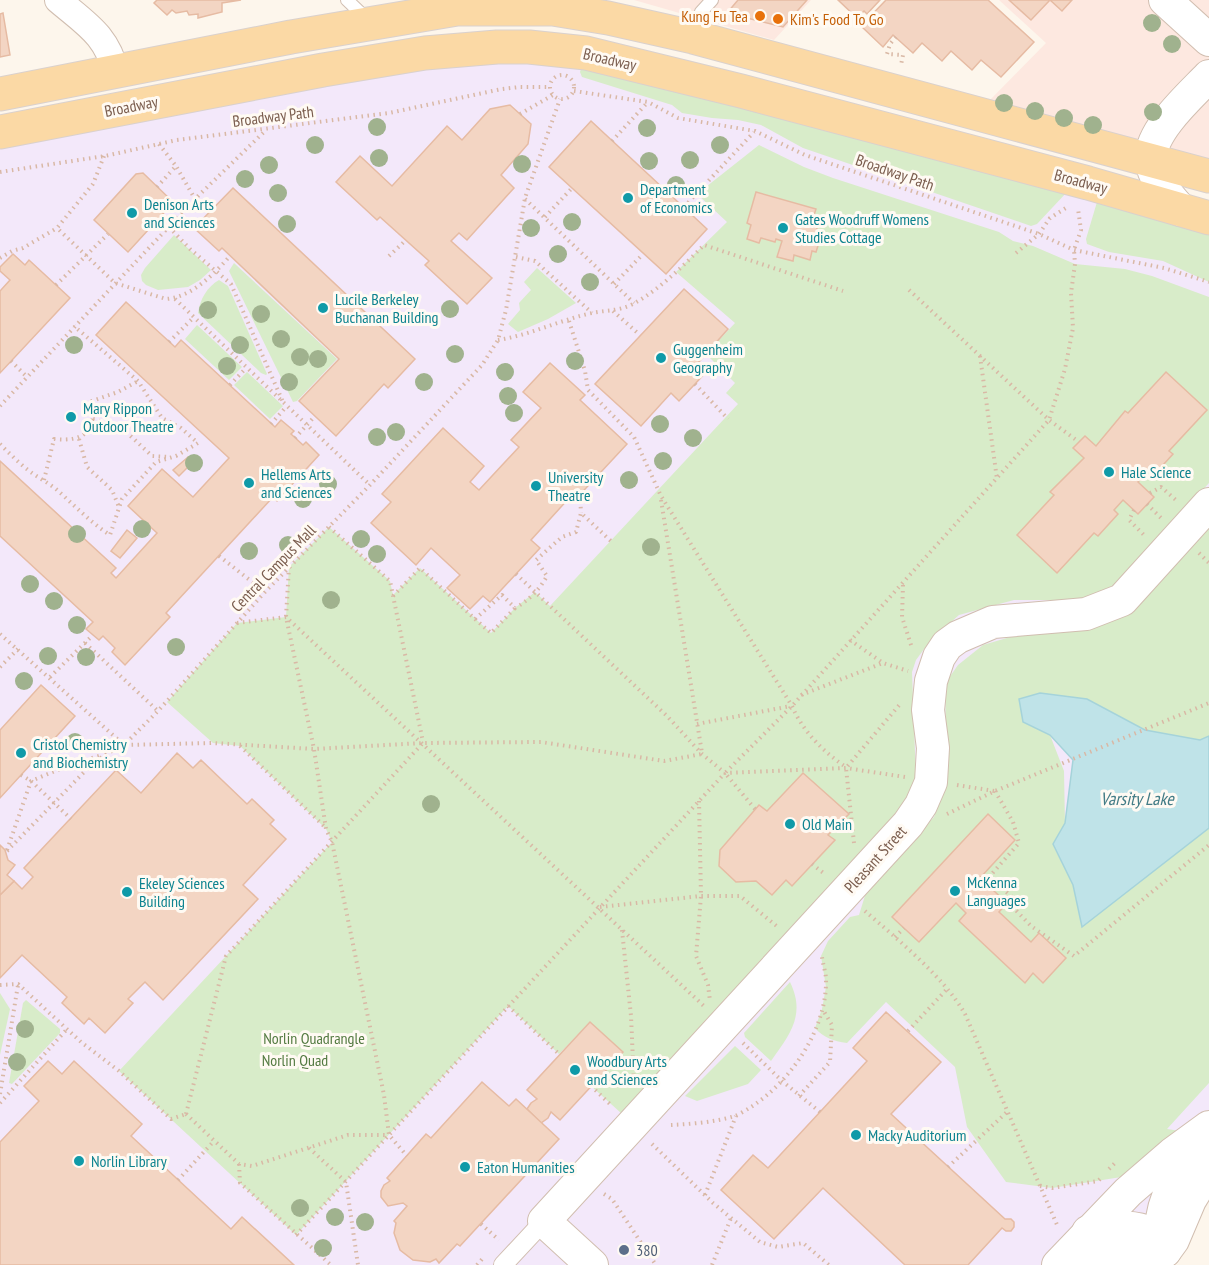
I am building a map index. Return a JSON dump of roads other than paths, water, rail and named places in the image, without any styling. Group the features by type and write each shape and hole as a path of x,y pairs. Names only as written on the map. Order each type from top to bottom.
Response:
{"main road":[{"path":"0,94 291,37 483,4 552,9 572,6 1209,176"},
{"path":"425,53 467,31 483,4"},
{"name":"Broadway","path":"0,132 312,72 425,53 497,47 530,47 586,53 741,91 1088,183 1195,214"}],"street":[{"path":"58,0 100,36 108,47 116,73"},
{"path":"1165,0 1209,40"},
{"path":"1195,214 1165,193 1151,160 1153,148 1171,117 1209,76"},
{"name":"Pleasant Street","path":"503,1265 908,824 921,805 931,782 933,748 928,710 930,681 939,657 947,645 958,637 993,622 1086,614 1122,600 1209,504"},
{"path":"1058,1265 1073,1230 1128,1192 1172,1154 1209,1129"},
{"path":"1163,1258 1161,1227 1167,1200 1178,1175 1209,1129"},
{"path":"1163,1258 1185,1209 1209,1169"},
{"path":"544,1221 592,1265"},
{"path":"1073,1230 1103,1227 1146,1231 1153,1236 1163,1258"},
{"path":"1088,1265 1101,1258 1117,1255 1163,1258"}],"lane":[{"path":"347,0 371,23"},
{"path":"693,37 701,12 712,0"}],"water":[{"name":"Varsity Lake","path":"1040,693 1087,699 1145,730 1200,740 1209,736 1209,828 1082,927 1073,885 1053,844 1065,823 1073,760 1050,735 1023,722 1019,699"}],"place":[{"name":"Kung Fu Tea","path":"760,16"},
{"name":"Kim's Food To Go","path":"778,19"},
{"name":"Department of Economics","path":"628,198"},
{"name":"Denison Arts and Sciences","path":"132,213"},
{"name":"Gates Woodruff Womens Studies Cottage","path":"783,228"},
{"name":"Lucile Berkeley Buchanan Building","path":"323,308"},
{"name":"Guggenheim Geography","path":"661,358"},
{"name":"Mary Rippon Outdoor Theatre","path":"71,417"},
{"name":"Hale Science","path":"1109,472"},
{"name":"Hellems Arts and Sciences","path":"249,483"},
{"name":"University Theatre","path":"536,486"},
{"name":"Cristol Chemistry and Biochemistry","path":"21,753"},
{"name":"Old Main","path":"790,824"},
{"name":"McKenna Languages","path":"955,891"},
{"name":"Ekeley Sciences Building","path":"127,892"},
{"name":"Woodbury Arts and Sciences","path":"575,1070"},
{"name":"Macky Auditorium","path":"856,1135"},
{"name":"Norlin Library","path":"79,1161"},
{"name":"Eaton Humanities","path":"465,1167"},
{"name":"380","path":"624,1250"}],"park label":[{"name":"Norlin Quadrangle","path":"314,1038"},
{"name":"Norlin Quad","path":"295,1060"}]}
